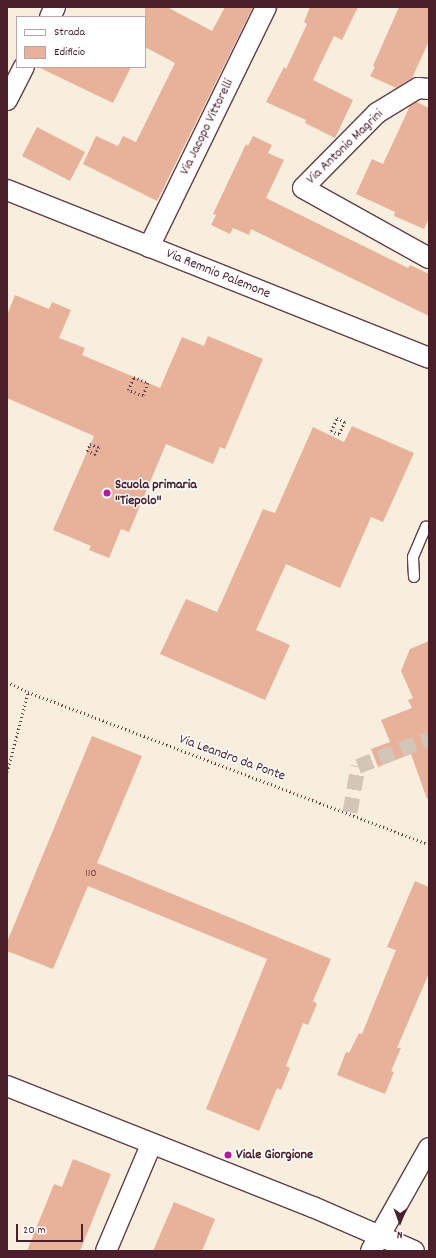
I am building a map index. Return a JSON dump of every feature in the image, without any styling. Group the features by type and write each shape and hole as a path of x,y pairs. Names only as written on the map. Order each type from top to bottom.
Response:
{"street":[{"path":"50,16 55,7"},
{"name":"Via Jacopo Vittorelli","path":"149,247 266,7"},
{"path":"7,100 23,68"},
{"name":"Via Antonio Magrini","path":"429,89 418,88 377,113 303,188 429,258"},
{"name":"Via Remnio Palemone","path":"7,190 429,358"},
{"path":"7,1086 151,1145 313,1207 375,1244 414,1251"},
{"path":"106,1251 151,1145"},
{"path":"375,1244 429,1148"}],"lane":[{"path":"414,577 412,557 426,527 429,528"}],"path":[{"path":"134,377 148,383 143,396 128,390 134,377"},
{"path":"338,418 345,422 339,435 331,431 338,418"},
{"path":"90,444 99,447 95,455 87,451 90,444"},
{"name":"Via Leandro da Ponte","path":"7,682 28,692 429,844"},
{"path":"7,772 28,692"}],"building":[{"path":"145,7 167,7 212,31 225,7 253,7 157,201 83,164 96,136 118,146 123,136 136,142 175,63 146,48"},
{"path":"310,7 358,7 342,40 334,36 313,80 353,100 335,138 305,123 306,120 266,102 284,67 286,69 307,24 304,22"},
{"path":"399,7 429,7 429,41 412,78 396,88 370,76"},
{"path":"40,68 130,68 113,103"},
{"path":"417,102 429,108 429,218 424,229 394,216 395,212 356,194 372,159 383,164 410,106"},
{"path":"37,127 85,152 70,181 22,156"},
{"path":"253,136 272,145 268,153 284,160 266,198 408,268 410,265 429,274 429,316 251,229 249,235 233,228 230,234 211,225 216,215 213,214 246,144 248,146"},
{"path":"15,295 49,309 52,302 71,310 59,338 85,348 82,355 160,388 182,337 204,346 208,336 263,359 225,449 220,447 213,464 166,444 129,532 121,529 109,558 89,550 91,546 53,530 94,436 7,398 7,315"},
{"path":"352,426 414,453 383,522 371,517 340,588 286,564 256,630 290,645 265,700 160,654 186,599 217,612 263,509 275,513 313,427 344,442"},
{"path":"429,641 429,798 427,799 411,754 378,767 371,749 390,742 381,720 412,708 408,700 413,698 401,671 410,649"},
{"path":"92,736 142,756 97,863 331,959 313,1001 317,1004 308,1025 303,1023 286,1066 290,1068 281,1090 277,1088 259,1131 206,1109 267,959 88,886 53,969 7,951 7,942"},
{"path":"415,881 429,887 429,973 397,1048 401,1048 391,1071 394,1072 385,1094 337,1075 346,1052 349,1053 359,1033 362,1034 396,950 387,947"},
{"path":"73,1159 111,1174 80,1251 27,1251 54,1184 62,1187"},
{"path":"174,1202 215,1219 202,1251 153,1251"}],"tunnel":[{"path":"350,812 358,766 429,738"}],"place":[{"name":"Scuola primaria \"Tiepolo\"","path":"107,493"},
{"name":"Viale Giorgione","path":"228,1155"}]}
